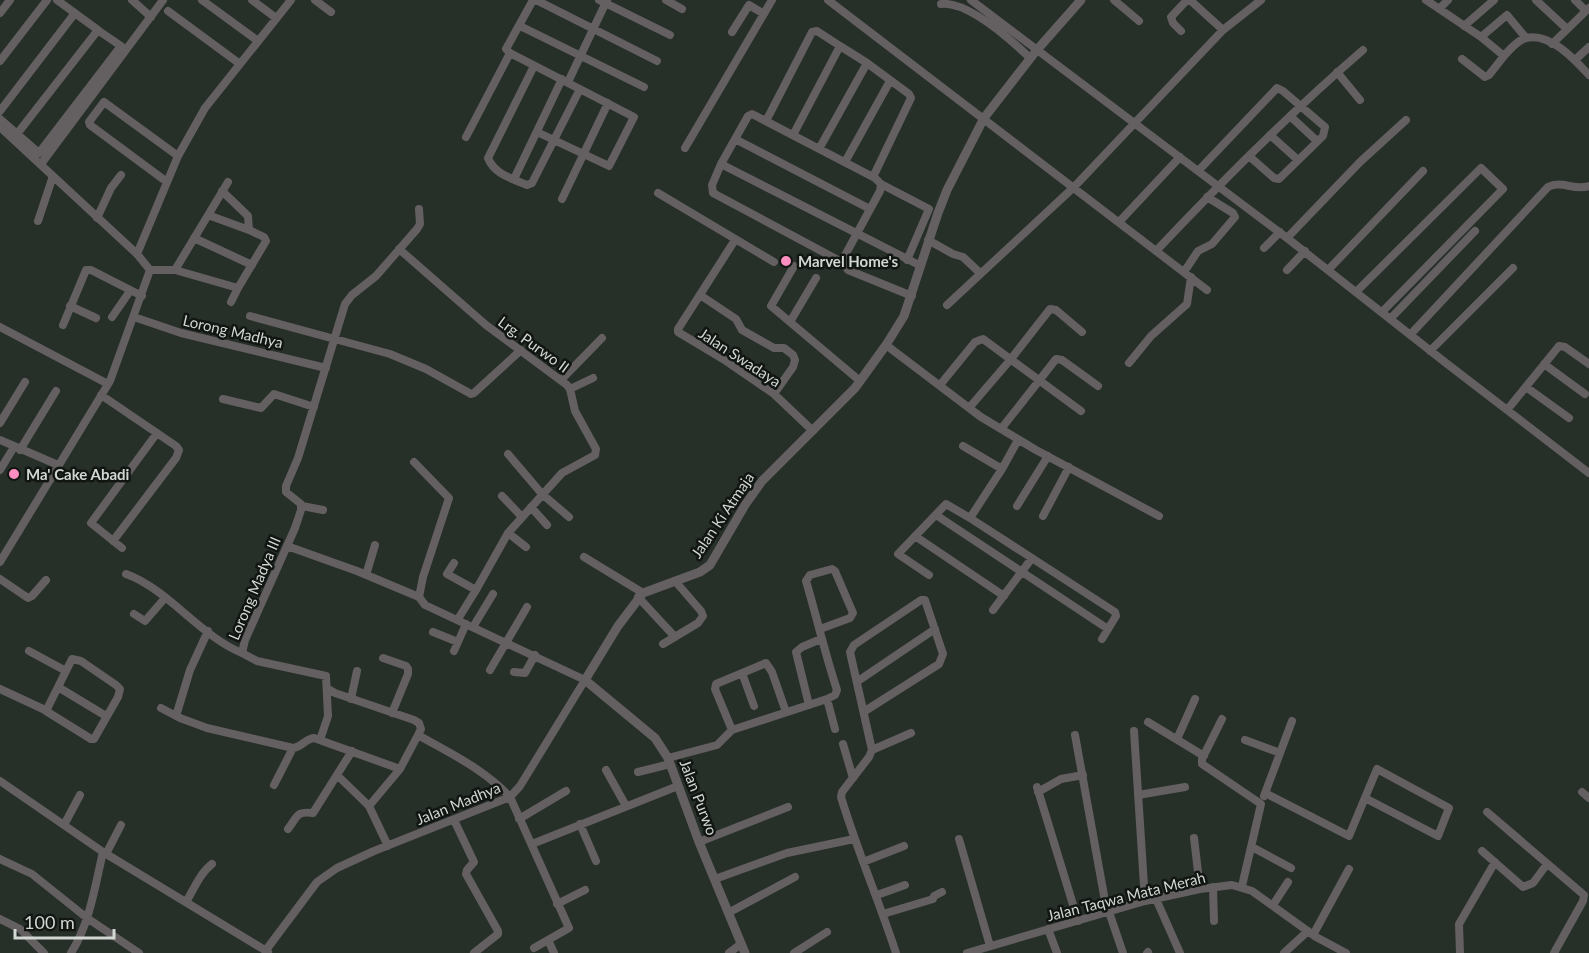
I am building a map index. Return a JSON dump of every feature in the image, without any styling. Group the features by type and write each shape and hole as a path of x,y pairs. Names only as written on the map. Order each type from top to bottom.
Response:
{"street":[{"path":"0,13 10,0"},
{"path":"0,61 47,0"},
{"path":"0,119 39,153 121,46 57,0"},
{"path":"132,0 152,17"},
{"path":"41,164 163,0"},
{"path":"202,0 258,41"},
{"path":"252,0 276,18"},
{"path":"137,254 178,156 205,108 291,0"},
{"path":"315,0 331,12"},
{"path":"537,132 609,166 634,117 534,66 506,49 535,0 657,62"},
{"path":"666,0 682,9"},
{"path":"685,148 772,0"},
{"path":"828,0 1207,290"},
{"path":"971,0 1034,54 1177,161 1199,170 1213,191 1233,213 1234,217 1212,244 1198,251 1187,275 1187,304 1151,336 1129,363"},
{"name":"Jalan Ki Atmaja","path":"641,595 700,572 710,565 745,505 762,481 860,381 904,316 928,240 947,190 984,118 1034,54 1081,0"},
{"path":"1114,0 1139,21"},
{"path":"1181,31 1173,23 1171,17 1189,0 1223,30"},
{"path":"947,305 1074,187 1223,30 1261,0"},
{"path":"1426,0 1481,37 1504,56"},
{"path":"1439,9 1448,0"},
{"path":"1464,26 1494,0"},
{"path":"1536,0 1566,28"},
{"path":"1552,44 1588,9 1575,0"},
{"path":"514,179 537,132 581,55 604,1 670,35"},
{"path":"941,4 952,3 966,9 1003,36 1034,54"},
{"path":"732,32 749,5 764,14"},
{"path":"168,11 240,64"},
{"path":"0,111 75,13"},
{"path":"1481,37 1507,15 1526,38"},
{"path":"520,26 645,87"},
{"path":"17,134 98,30 96,29"},
{"path":"766,121 812,32 817,31 867,63 909,94 910,100 873,177"},
{"path":"1462,59 1487,77 1504,56 1526,38 1534,38 1552,44 1575,60 1589,75"},
{"path":"793,135 840,46"},
{"path":"1575,60 1589,47"},
{"path":"1156,251 1270,135 1363,50"},
{"path":"466,137 510,53"},
{"path":"819,149 867,63"},
{"path":"534,66 488,158 494,168 514,179 527,185 532,183 580,88"},
{"path":"1337,72 1360,100"},
{"path":"845,162 890,81"},
{"path":"1199,170 1275,89 1280,89 1325,127 1323,136 1279,179 1274,178 1249,156"},
{"path":"167,182 89,122 102,103 107,103 178,156"},
{"path":"562,199 608,103"},
{"path":"907,260 929,209 880,184 873,177 845,162 750,114 721,165 711,189 713,193 841,260 848,270 912,296"},
{"path":"1290,116 1317,141"},
{"path":"1287,238 1360,162 1406,120"},
{"path":"0,127 137,254 150,270"},
{"path":"1270,135 1298,160"},
{"path":"735,139 870,209"},
{"path":"1119,222 1177,161"},
{"path":"721,165 921,266"},
{"path":"1356,292 1481,168 1503,189 1382,312"},
{"path":"1328,270 1423,171"},
{"path":"97,218 111,188 121,175"},
{"path":"38,221 54,176"},
{"path":"175,270 228,182"},
{"path":"841,260 880,191 880,184"},
{"path":"1410,335 1548,187 1556,184 1580,188 1589,186"},
{"path":"222,191 248,216 249,230"},
{"path":"1213,191 1287,238 1303,253 1589,473"},
{"path":"658,194 774,262"},
{"path":"323,510 302,506 286,492 286,486 298,458 333,339 348,300 376,276 420,224 419,210"},
{"path":"208,214 266,238 231,302"},
{"path":"1390,319 1475,231"},
{"path":"1266,247 1278,234"},
{"path":"194,238 252,264"},
{"name":"Jalan Swadaya","path":"735,240 678,329 679,334 723,359 774,394 813,431"},
{"path":"928,240 954,255 963,257 980,273"},
{"name":"Lrg. Purwo II","path":"399,249 455,300 570,389 573,404 596,449 596,453 562,473 508,533 458,620"},
{"path":"1290,267 1303,253"},
{"path":"794,266 771,306 860,381"},
{"path":"1430,351 1513,268"},
{"path":"63,325 86,270 91,270 142,296"},
{"path":"150,270 175,270 238,288"},
{"path":"0,562 108,384 150,270"},
{"path":"790,322 816,278"},
{"path":"112,317 129,291"},
{"path":"700,295 736,319 742,330 774,348 784,348 793,355 795,360 793,367 774,394"},
{"path":"70,306 96,318"},
{"path":"969,408 1050,309 1056,310 1082,332"},
{"path":"250,316 406,360 473,394 521,350"},
{"name":"Lorong Madhya","path":"134,317 181,333 326,368"},
{"path":"0,327 108,384"},
{"path":"561,380 602,338"},
{"path":"940,385 980,339 1011,358 1081,411"},
{"path":"886,345 1000,429 1159,516"},
{"path":"1507,410 1560,346 1589,364"},
{"path":"1000,429 1054,361 1060,359 1098,386"},
{"path":"1544,364 1585,394"},
{"path":"570,389 593,378"},
{"path":"0,423 25,382"},
{"path":"1526,387 1569,418"},
{"path":"0,470 56,391"},
{"path":"223,399 258,408 263,407 269,397 274,394 314,407"},
{"path":"101,395 176,446 178,453 113,541"},
{"path":"122,548 91,523 157,433"},
{"path":"0,440 58,465"},
{"path":"970,518 1018,440"},
{"path":"963,446 1002,469"},
{"path":"508,454 542,494 569,517"},
{"path":"1017,506 1048,456"},
{"path":"414,462 449,498 423,577 419,597"},
{"path":"1043,516 1069,467"},
{"path":"502,496 522,517"},
{"path":"928,575 898,554 946,504 1115,612 1116,616 1102,639"},
{"name":"Lorong Madya III","path":"302,506 287,546 244,640 242,653 257,660 324,675 328,689 418,723 421,729 417,735 478,769 497,783 510,797"},
{"path":"531,507 548,525"},
{"path":"936,515 1108,629"},
{"path":"508,533 526,547"},
{"path":"915,536 1004,596"},
{"path":"366,575 375,545"},
{"path":"287,546 419,597 425,605 585,680 618,626 641,595"},
{"path":"584,557 641,595 675,637"},
{"path":"993,610 1032,558"},
{"path":"454,563 447,574 476,590"},
{"path":"638,772 717,745 732,730 835,695 837,690 806,579 810,574 832,568 853,612 852,615 820,629"},
{"path":"126,574 165,598 208,631 242,653"},
{"path":"0,579 28,598 33,596 46,580"},
{"path":"663,645 699,623 703,616 675,581"},
{"path":"454,651 493,594"},
{"path":"134,614 146,621 165,598"},
{"path":"865,711 939,664 943,654 926,601 921,600 852,647 850,652 872,750"},
{"path":"490,670 527,607"},
{"path":"858,681 935,629"},
{"path":"176,716 190,670 208,631"},
{"path":"434,632 458,642"},
{"path":"809,705 796,652 821,639"},
{"path":"28,651 66,671"},
{"path":"514,672 525,673 535,655"},
{"path":"383,658 406,666 408,669 392,713"},
{"path":"0,689 46,711 94,739 97,738 120,689 116,684 75,659 71,660 46,711"},
{"path":"732,730 715,687 717,682 768,663 786,712"},
{"path":"351,699 357,671"},
{"path":"742,673 754,706"},
{"name":"Jalan Purwo","path":"585,680 655,738 669,761 699,842 743,948"},
{"name":"Jalan Madhya","path":"268,951 320,880 338,868 510,797 520,786 585,680"},
{"path":"58,687 106,716"},
{"path":"320,740 328,716 328,689"},
{"path":"827,699 835,729"},
{"path":"1177,739 1195,699"},
{"path":"161,708 222,733 293,748 301,746 308,739 320,740 400,769"},
{"path":"1222,719 1201,762 1262,804"},
{"path":"1292,721 1265,793 1242,886 1274,905 1311,933 1346,953"},
{"path":"1148,722 1204,756"},
{"path":"1134,731 1145,902"},
{"path":"896,953 841,797 842,792 872,750 911,733"},
{"path":"369,806 400,769 417,735"},
{"path":"1075,735 1108,912 1123,953"},
{"path":"1245,740 1280,753"},
{"path":"843,744 853,778"},
{"path":"274,785 293,748"},
{"path":"288,829 300,813 304,811 313,813 352,751"},
{"path":"1265,793 1349,836 1377,769 1449,808 1438,836 1365,798"},
{"path":"606,770 626,806"},
{"path":"337,775 369,806 388,846"},
{"path":"1078,921 1038,789 1061,779 1083,775"},
{"path":"0,781 105,853 268,951"},
{"path":"532,844 678,786"},
{"path":"1138,795 1185,787"},
{"path":"519,819 566,791"},
{"path":"64,825 80,795"},
{"path":"510,797 569,928 534,948"},
{"path":"699,842 788,807"},
{"path":"1487,812 1547,864 1586,891 1554,953"},
{"path":"454,820 474,861 466,874 498,933 474,953"},
{"path":"580,824 596,861"},
{"path":"73,952 87,918 105,853 121,825"},
{"path":"1194,838 1200,889"},
{"path":"715,879 787,853 854,839"},
{"path":"959,839 990,946"},
{"path":"863,862 904,846"},
{"path":"1252,847 1291,867"},
{"path":"1482,850 1523,887 1533,883 1547,864"},
{"path":"0,859 32,874 87,918 139,953"},
{"path":"1460,953 1459,924 1495,862"},
{"path":"186,902 200,881 201,874 212,864"},
{"path":"1284,953 1311,933 1349,868"},
{"path":"728,913 795,878"},
{"path":"1274,905 1288,882"},
{"path":"877,895 905,885"},
{"name":"Jalan Taqwa Mata Merah","path":"967,953 1156,899 1213,887 1242,886"},
{"path":"1213,887 1214,921"},
{"path":"557,904 585,890"},
{"path":"883,914 933,899 942,892"},
{"path":"1156,899 1180,953"},
{"path":"0,919 20,929 44,953"},
{"path":"1048,929 1056,953"},
{"path":"794,953 827,932"},
{"path":"548,940 554,953"},
{"path":"729,953 743,948"}],"place":[{"name":"Marvel Home's","path":"786,261"},
{"name":"Ma' Cake Abadi","path":"14,474"}]}
